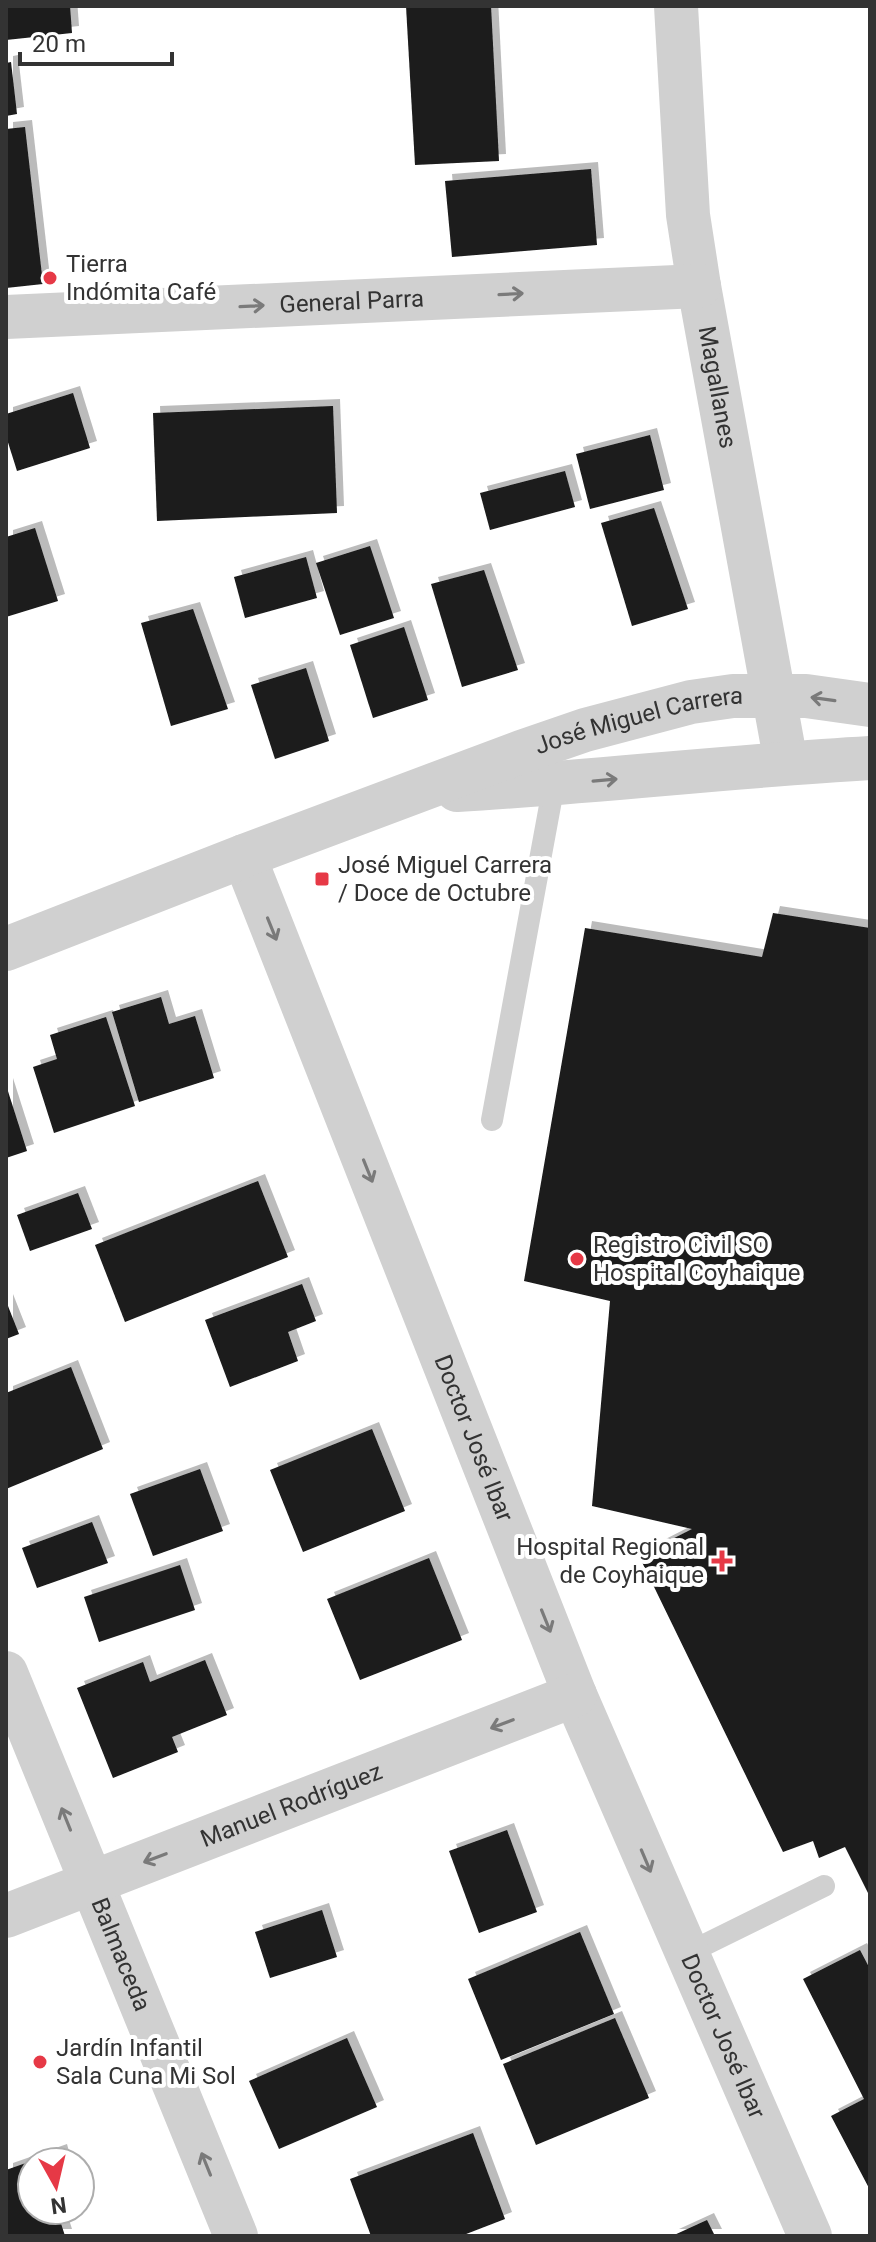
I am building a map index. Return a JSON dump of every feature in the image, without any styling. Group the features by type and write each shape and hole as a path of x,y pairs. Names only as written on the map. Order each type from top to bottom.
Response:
{"street":[{"name":"Magallanes","path":"676,6 688,215 786,763"},
{"name":"General Parra","path":"6,317 699,286"},
{"name":"José Miguel Carrera","path":"6,949 521,752 611,723 691,702 733,696 806,696 870,705"},
{"name":"José Miguel Carrera","path":"415,793 870,758"},
{"name":"Doctor José Ibar","path":"244,856 575,1695 810,2236"},
{"name":"Balmaceda","path":"6,1673 236,2236"},
{"name":"Manuel Rodríguez","path":"6,1916 575,1695"}],"lane":[{"path":"492,1120 554,784"},
{"path":"686,1954 824,1886"}],"building":[{"path":"6,6 70,6 72,33 6,40"},
{"path":"406,6 491,6 499,161 415,165"},
{"path":"11,62 17,114 6,116 6,63"},
{"path":"25,127 43,284 6,288 6,129"},
{"path":"591,169 597,245 452,257 445,181"},
{"path":"73,393 90,448 17,471 6,436 6,414"},
{"path":"333,406 337,513 157,521 153,413"},
{"path":"650,435 664,490 590,509 576,454"},
{"path":"565,471 575,507 490,530 480,493"},
{"path":"654,508 688,609 632,626 601,523"},
{"path":"35,528 58,601 6,617 6,537"},
{"path":"370,546 394,618 340,635 316,563"},
{"path":"306,557 317,598 245,618 234,577"},
{"path":"484,570 518,670 462,687 431,584"},
{"path":"193,609 228,709 171,726 141,623"},
{"path":"404,627 428,700 373,718 350,645"},
{"path":"306,668 329,741 275,759 251,685"},
{"path":"773,913 870,928 870,1897 845,1847 819,1858 813,1841 783,1852 639,1556 692,1529 592,1506 610,1301 524,1281 585,928 762,957"},
{"path":"161,997 169,1024 195,1016 214,1078 139,1102 112,1012"},
{"path":"106,1017 135,1106 54,1133 33,1067 57,1059 50,1035"},
{"path":"6,1085 27,1151 6,1158"},
{"path":"258,1181 288,1257 125,1322 95,1245"},
{"path":"78,1193 92,1229 30,1251 17,1215"},
{"path":"302,1284 316,1321 288,1332 298,1361 230,1387 205,1320"},
{"path":"6,1301 19,1334 6,1339"},
{"path":"71,1367 103,1449 6,1489 6,1393"},
{"path":"372,1429 405,1511 303,1552 270,1470"},
{"path":"200,1469 223,1531 153,1556 130,1494"},
{"path":"92,1522 108,1563 37,1588 22,1548"},
{"path":"429,1558 462,1640 360,1680 327,1599"},
{"path":"180,1565 195,1610 99,1642 84,1597"},
{"path":"205,1660 227,1715 172,1737 178,1752 113,1778 77,1688 143,1662 150,1682"},
{"path":"507,1830 537,1912 479,1933 449,1851"},
{"path":"322,1910 337,1957 270,1978 255,1932"},
{"path":"580,1932 614,2014 501,2060 468,1979"},
{"path":"860,1950 870,1969 870,2190 831,2116 864,2099 803,1979"},
{"path":"615,2018 649,2098 536,2145 503,2064"},
{"path":"347,2038 377,2107 279,2149 249,2081"},
{"path":"473,2133 505,2219 461,2236 371,2236 350,2179"},
{"path":"16,2166 16,2226 62,2226 65,2236 6,2236 6,2170"},
{"path":"707,2220 715,2236 672,2236"}],"place":[{"name":"Tierra Indómita Café","path":"50,278"},
{"name":"José Miguel Carrera / Doce de Octubre","path":"322,879"},
{"name":"Registro Civil SO Hospital Coyhaique","path":"577,1259"},
{"name":"Hospital Regional de Coyhaique","path":"722,1561"},
{"name":"Jardín Infantil Sala Cuna Mi Sol","path":"40,2062"}]}
